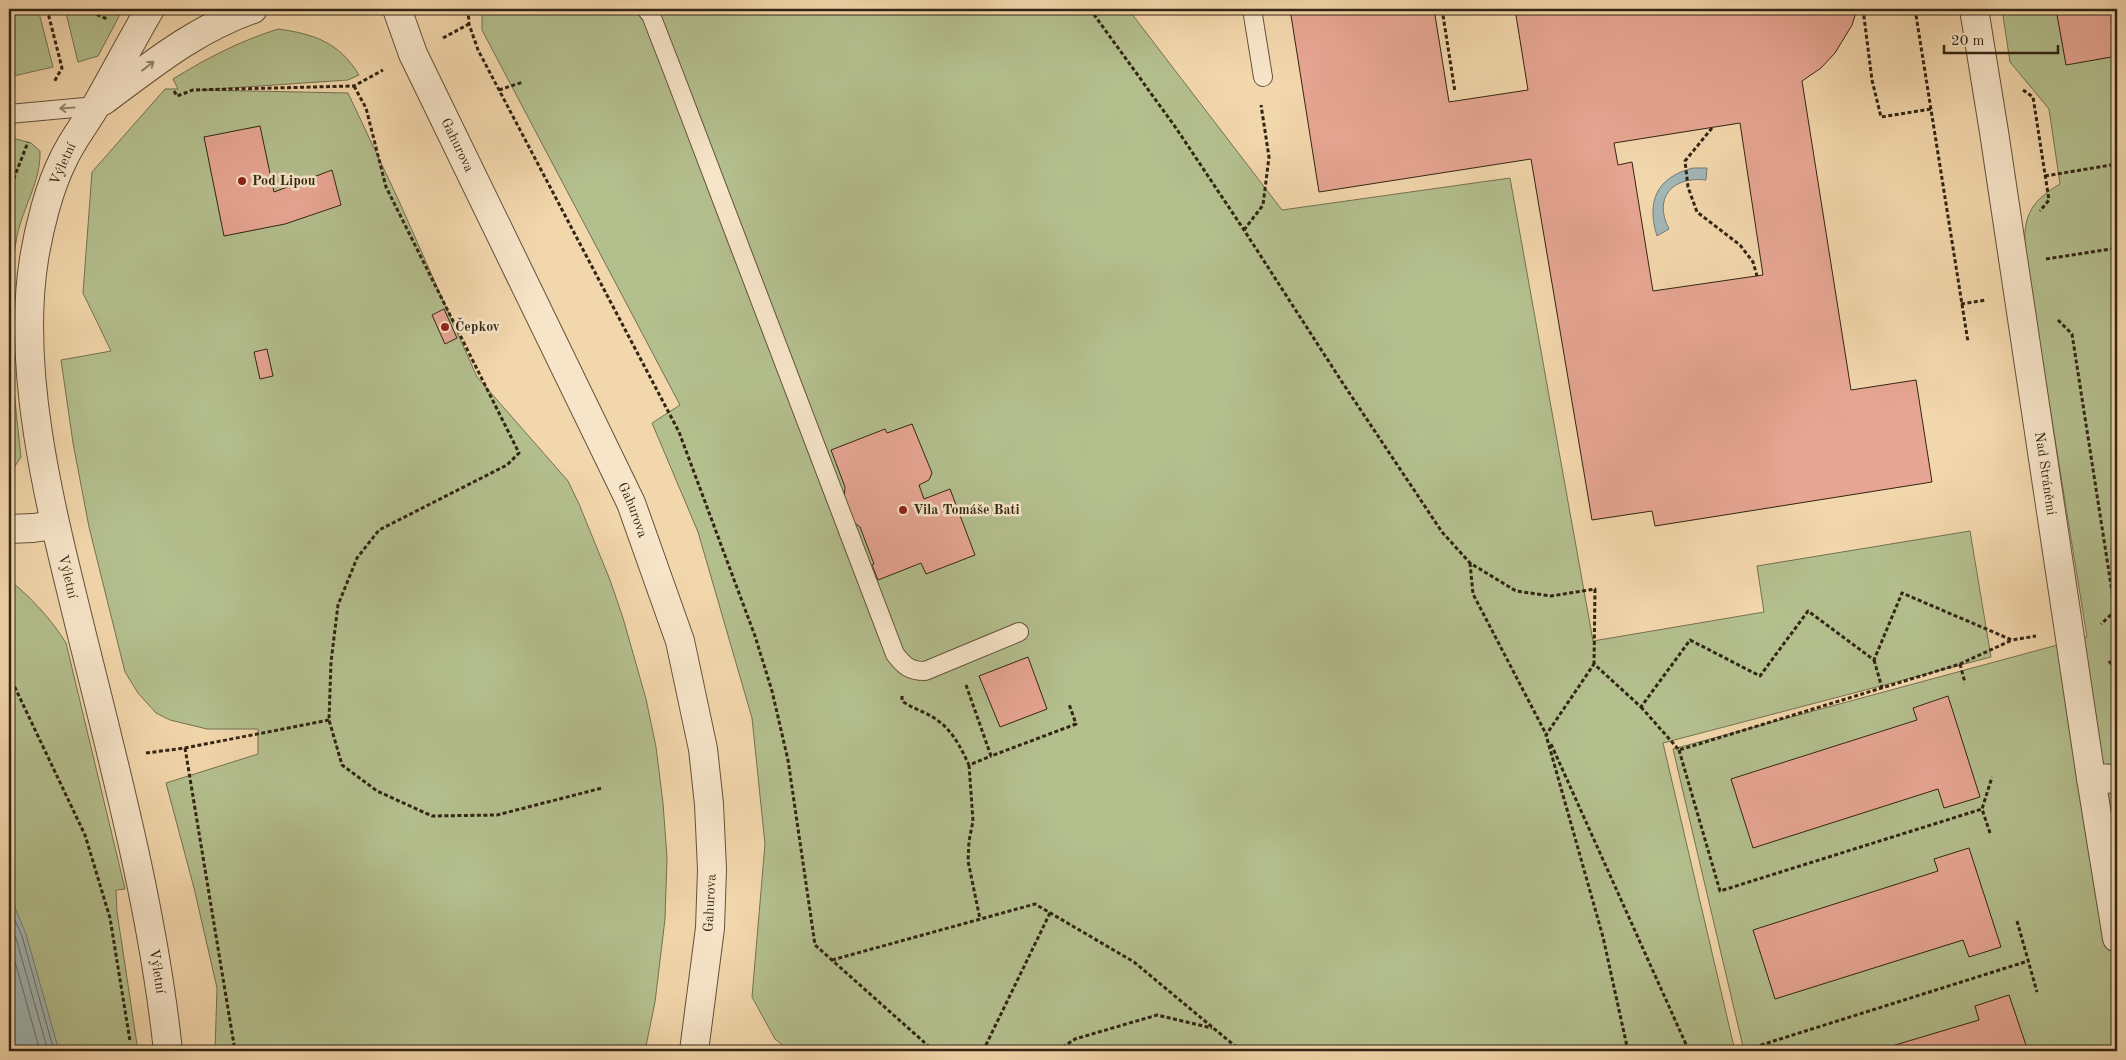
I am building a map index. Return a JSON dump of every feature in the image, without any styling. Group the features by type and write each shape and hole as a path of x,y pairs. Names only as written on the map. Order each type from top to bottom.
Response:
{"street":[{"name":"Výletní","path":"150,9 96,106 62,161 49,199 34,258 30,306 30,351 36,412 55,525 113,758 150,925 168,1051"},
{"name":"Výletní","path":"96,106 156,60 198,33 253,9"},
{"name":"Gahurova","path":"397,9 413,54 631,503 680,641 703,749 709,804 712,869 710,928 694,1051"},
{"name":"Nad Stráněmi","path":"1974,9 2090,778 2117,938"},
{"path":"9,529 55,525"},
{"path":"2090,778 2117,779"}],"lane":[{"path":"646,9 651,16 681,91 895,654 903,665 913,671 925,671 1019,632"},
{"path":"1252,9 1263,77"},
{"path":"9,114 96,106"}],"path":[{"path":"9,191 33,129 38,110 62,68 47,9"},
{"path":"85,9 136,34"},
{"path":"468,9 469,24 478,50 679,432 755,636 772,691 788,760 815,945 934,1051"},
{"path":"1090,9 1176,128 1437,524 1470,563 1516,591 1551,596 1594,589 1594,664 1546,735"},
{"path":"1442,9 1456,92"},
{"path":"1863,9 1872,80 1881,117 1931,109"},
{"path":"1915,9 1968,342"},
{"path":"156,60 177,96 192,90 354,86 366,108 386,188 519,453 507,465 379,530 357,558 338,605 331,662 330,720 342,765 377,791 432,816 497,815 602,788"},
{"path":"1244,230 1264,205 1269,157 1258,84 1263,77"},
{"path":"499,90 523,82"},
{"path":"2036,216 2049,200 2038,126"},
{"path":"1712,128 1685,161 1688,187 1697,212 1740,245 1753,262 1757,276"},
{"path":"2045,176 2117,164"},
{"path":"2044,259 2117,248"},
{"path":"2053,315 2072,334 2115,611 2098,628"},
{"path":"1470,563 1473,594 1546,735 1689,1051"},
{"path":"1874,660 1902,593 2012,640"},
{"path":"1642,707 1690,640 1760,676 1808,611 1874,660 1882,688"},
{"path":"1678,750 1960,664 2012,640 2069,630"},
{"path":"956,658 991,756"},
{"path":"2108,659 2117,672"},
{"path":"1594,664 1642,707 1678,750 1720,891 1982,809"},
{"path":"1960,664 1965,683"},
{"path":"908,667 900,688 902,701 937,720 949,731 959,745 969,765 973,821 968,861 980,919"},
{"path":"9,675 85,835 110,918 130,1042"},
{"path":"969,765 1076,724 1069,704"},
{"path":"113,758 185,748 330,720"},
{"path":"1546,735 1604,937 1628,1051"},
{"path":"185,748 235,1051"},
{"path":"1990,833 1982,809 1992,777"},
{"path":"832,960 1035,904 1134,962 1240,1051"},
{"path":"983,1051 1050,912"},
{"path":"2017,921 2036,992"},
{"path":"1742,1051 2028,961"},
{"path":"1057,1051 1074,1038 1157,1015 1214,1029"}],"green space":[{"path":"9,9 38,9 53,67 9,77"},
{"path":"65,9 123,9 98,56 78,62"},
{"path":"482,9 1128,9 1282,210 1510,178 1593,641 1764,612 1757,566 1970,531 1991,657 1663,743 1735,1051 790,1051 775,1039 752,997 765,844 752,718 698,532 652,423 680,405 482,30"},
{"path":"2002,9 2117,9 2117,1051 1744,1051 1673,749 2087,637 2025,254 2025,231 2034,205 2060,184 2049,109 2010,62"},
{"path":"278,29 314,37 334,47 359,75 348,80 201,90 348,93 399,201 477,377 568,481 610,580 646,699 656,747 663,803 667,858 665,919 655,1002 645,1051 215,1051 217,988 194,888 166,783 258,754 258,729 207,729 170,720 156,713 138,693 125,672 89,527 73,443 61,360 111,351 83,293 92,172 165,89 178,89 173,79 224,51"},
{"path":"9,137 31,143 40,151 40,162 17,236 13,263 10,318 11,346 21,457 9,475"},
{"path":"9,580 40,609 66,643 125,889 116,890 117,912 138,1051 9,1051"}],"water":[{"path":"1693,168 1707,168 1706,180 1684,182 1669,191 1663,208 1669,229 1657,236 1653,212 1657,192 1671,178"},
{"path":"9,893 26,934 59,1051 9,1051"}],"building":[{"path":"1290,9 1434,9 1449,102 1528,90 1515,9 1857,9 1852,25 1835,53 1821,68 1802,81 1851,390 1916,380 1932,482 1655,526 1652,511 1592,520 1531,159 1319,192","holes":["1740,123 1763,275 1653,291 1632,162 1618,165 1614,143"]},
{"path":"2056,9 2117,9 2117,56 2066,65"},
{"name":"Pod Lipou","path":"260,126 274,192 332,170 341,205 285,224 224,236 204,137"},
{"name":"Čepkov","path":"444,309 457,338 445,344 432,315"},
{"path":"267,349 273,376 260,379 254,352"},
{"name":"Vila Tomáše Bati","path":"912,424 932,473 929,480 919,485 924,499 950,489 975,555 926,574 921,563 878,580 860,527 851,520 844,500 845,487 831,450 885,429 887,433"},
{"path":"1028,657 1047,709 1000,727 979,676"},
{"path":"1948,696 1980,797 1944,808 1938,789 1753,848 1731,779 1917,720 1913,708"},
{"path":"1969,848 2001,947 1969,957 1963,940 1775,999 1753,930 1938,871 1934,859"},
{"path":"2009,995 2028,1051 1875,1051 1979,1020 1975,1006"}],"place":[{"name":"Pod Lipou","path":"242,181"},
{"name":"Čepkov","path":"445,327"},
{"name":"Vila Tomáše Bati","path":"903,510"}]}
